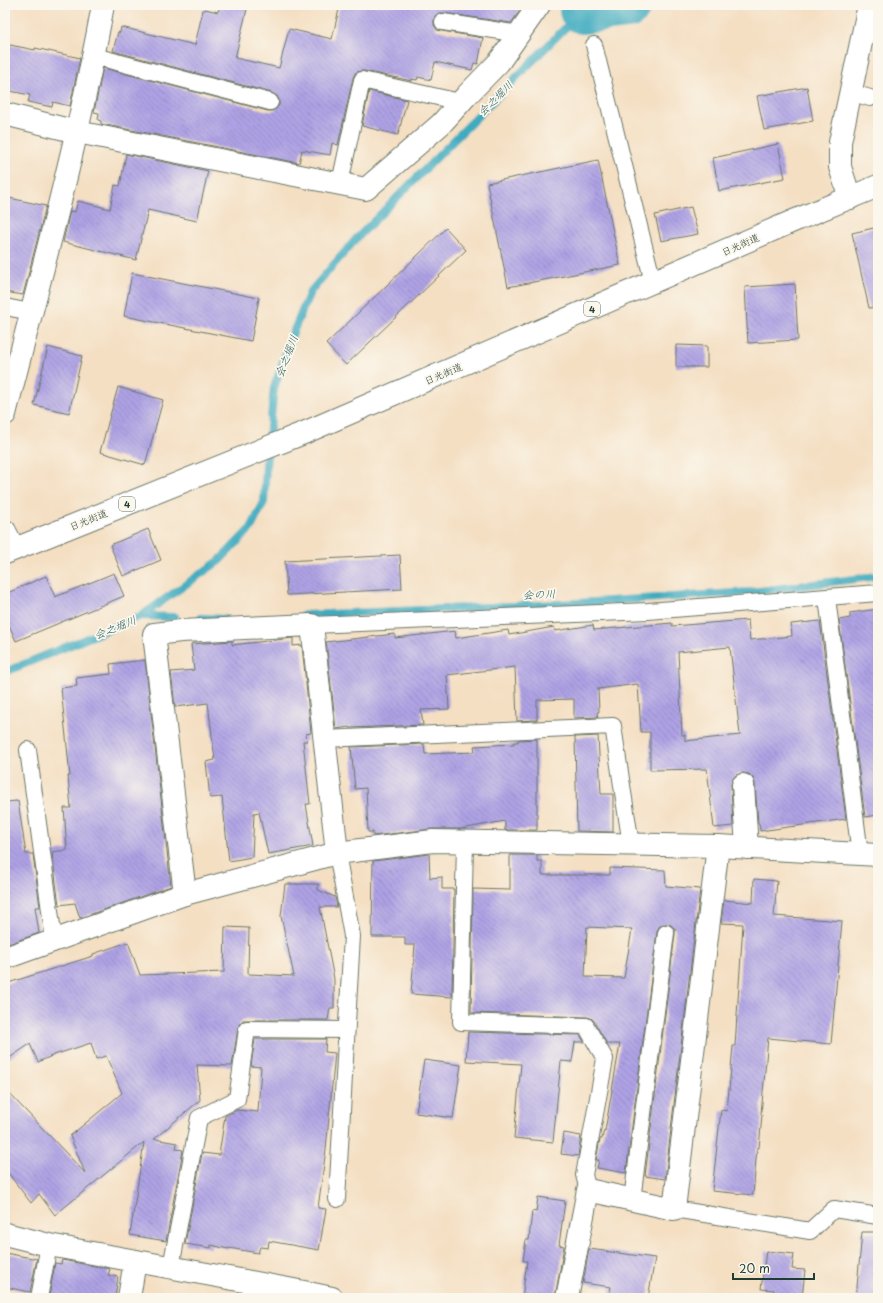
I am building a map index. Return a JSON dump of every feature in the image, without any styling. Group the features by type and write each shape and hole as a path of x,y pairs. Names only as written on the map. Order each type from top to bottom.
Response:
{"main road":[{"path":"5,414 77,132 94,56 103,5"},
{"path":"5,114 77,132 366,189 441,124 499,62 539,5"},
{"path":"850,198 840,167 840,142 860,95 869,5"},
{"name":"日光街道","path":"8,544 249,455 306,432 791,222 878,186"},
{"path":"185,894 154,634 181,631 312,625 337,853"},
{"path":"743,784 747,848"},
{"path":"5,958 185,894 337,853 433,841 718,846 869,854"},
{"path":"567,1298 588,1190 674,1209 718,846"},
{"path":"5,1234 50,1245 171,1267 299,1294 332,1298"},
{"path":"129,1298 135,1261"}],"lane":[{"path":"443,22 519,34"},
{"path":"594,45 653,282"},
{"path":"94,56 270,102"},
{"path":"340,183 362,80 460,102"},
{"path":"5,307 31,312"},
{"path":"312,625 648,611 878,593"},
{"path":"827,598 869,854"},
{"path":"324,740 613,726 631,845"},
{"path":"28,750 54,940"},
{"path":"465,842 461,1022 586,1026 605,1059 584,1175 588,1190"},
{"path":"337,853 352,936 337,1198"},
{"path":"632,1200 666,933"},
{"path":"171,1267 199,1118 237,1099 247,1029 346,1030"},
{"path":"674,1209 810,1231 834,1209 878,1216"},
{"path":"39,1298 50,1245"}],"building":[{"path":"220,5 248,5 235,58 279,68 289,29 332,39 340,5 524,5 511,23 444,13 439,13 435,16 434,25 437,30 483,38 478,64 474,63 472,70 435,62 431,80 418,77 417,80 412,79 412,81 364,71 355,73 338,145 332,143 330,155 302,150 299,163 101,124 101,121 98,120 99,113 94,112 103,68 268,111 276,109 279,105 279,100 277,96 272,93 113,51 118,32 120,33 121,27 195,45 203,10 205,9 218,12"},
{"path":"5,44 35,50 35,48 80,58 70,106 53,102 52,107 28,102 30,95 5,90"},
{"path":"807,87 813,121 764,130 757,96"},
{"path":"369,91 407,100 398,135 362,126"},
{"path":"778,144 785,178 719,191 713,158"},
{"path":"126,154 208,171 197,221 148,210 136,260 63,242 70,211 75,212 78,201 110,209 115,185 120,186"},
{"path":"598,160 620,265 508,287 487,183"},
{"path":"5,197 46,206 23,295 5,292"},
{"path":"691,207 698,234 661,241 655,215"},
{"path":"878,227 878,307 869,308 852,233"},
{"path":"446,228 466,250 346,365 326,344"},
{"path":"132,273 259,298 251,341 124,316"},
{"path":"795,284 798,340 748,343 745,287"},
{"path":"676,345 707,346 707,367 676,367"},
{"path":"48,347 82,356 69,413 34,405"},
{"path":"118,387 163,400 145,465 100,452"},
{"path":"148,529 161,560 123,576 110,545"},
{"path":"400,555 402,589 287,595 285,561"},
{"path":"114,573 124,596 16,641 5,616 5,594 46,576 55,597"},
{"path":"878,609 878,815 865,817 839,620 850,618 850,613"},
{"path":"748,620 750,640 792,636 791,624 820,621 846,819 760,831 755,784 753,778 749,774 743,773 736,775 732,780 731,785 733,826 714,828 707,769 650,770 650,732 641,732 638,684 598,689 598,717 574,718 574,699 537,700 537,720 517,721 515,667 447,675 449,709 421,710 423,725 349,727 336,729 326,642 395,634 395,638 455,631 456,638 508,630 509,635 554,627 555,631 593,625 594,630 672,623 672,626","holes":["730,647 740,735 685,741 685,735 682,735 678,652"]},
{"path":"293,638 293,646 302,645 311,733 306,734 307,741 303,741 310,804 306,804 313,846 268,854 259,812 254,813 252,857 229,861 222,797 210,798 206,762 215,760 208,703 175,707 171,672 194,670 191,644 232,641 232,645"},
{"path":"145,660 171,886 80,918 75,903 59,905 52,852 67,850 64,808 71,808 68,776 70,776 61,688 77,686 76,678 111,674 110,664"},
{"path":"598,736 601,794 613,794 613,832 577,831 575,737"},
{"path":"537,739 537,830 505,830 505,821 461,829 432,829 373,836 373,832 368,832 366,788 355,789 351,747 424,744 425,754 475,752 474,746 514,744 514,742 518,742 518,740"},
{"path":"18,801 26,854 33,854 40,907 35,907 39,933 5,944 5,802"},
{"path":"429,854 430,878 442,877 442,889 454,889 452,997 411,994 415,945 405,945 405,937 372,937 373,861"},
{"path":"510,855 537,855 537,861 542,861 542,875 610,875 610,868 665,870 666,886 700,889 665,1179 645,1176 675,929 671,925 663,924 659,927 657,932 626,1173 597,1168 599,1160 596,1160 600,1139 602,1139 604,1130 605,1131 620,1044 607,1044 594,1021 587,1017 471,1013 473,889 510,890","holes":["587,927 632,929 624,978 585,977"]},
{"path":"754,879 777,881 774,916 842,921 831,1044 768,1038 759,1148 757,1148 753,1195 712,1191 721,1110 727,1111 733,1046 735,1046 743,924 721,923 724,900 753,903"},
{"path":"285,884 318,884 318,890 335,897 337,907 320,907 334,979 334,1008 330,1008 328,1020 243,1020 238,1028 232,1066 197,1065 200,1100 154,1139 177,1143 176,1149 183,1150 166,1241 130,1235 144,1142 55,1215 39,1194 31,1203 5,1169 5,1089 85,1173 70,1136 122,1093 106,1056 96,1059 91,1043 38,1062 30,1044 5,1061 5,984 93,956 93,954 128,942 140,975 224,972 225,927 249,928 248,974 294,976 281,916"},
{"path":"468,1032 580,1035 584,1042 575,1042 572,1062 561,1061 553,1142 514,1138 521,1064 466,1061"},
{"path":"255,1039 326,1039 325,1052 335,1053 326,1149 318,1208 326,1209 319,1250 269,1241 268,1248 260,1247 258,1253 211,1245 211,1248 185,1244 202,1153 219,1155 225,1116 237,1110 258,1112 261,1067 251,1066"},
{"path":"424,1060 461,1065 453,1118 416,1113"},
{"path":"564,1133 581,1136 578,1156 561,1154"},
{"path":"538,1197 565,1201 559,1245 564,1246 555,1298 522,1298 527,1261 523,1261 526,1240 529,1240 532,1211 536,1212"},
{"path":"862,1232 878,1232 878,1298 856,1298"},
{"path":"589,1249 655,1258 648,1298 609,1298 611,1287 583,1283"},
{"path":"766,1251 794,1254 792,1269 805,1270 802,1298 773,1298 774,1290 761,1289"},
{"path":"5,1253 37,1259 30,1292 5,1287"},
{"path":"62,1260 110,1269 108,1275 118,1277 115,1298 49,1297 55,1263 61,1264"}],"waterway":[{"path":"583,10 627,5"},
{"name":"会之堀川","path":"5,672 141,616 219,561 251,528 264,502 274,388 292,335 310,292 356,239 583,10"},
{"name":"会の川","path":"304,615 563,604 751,592 878,576"},
{"path":"141,616 175,617"},
{"name":"会の川","path":"201,618 224,619"}]}
